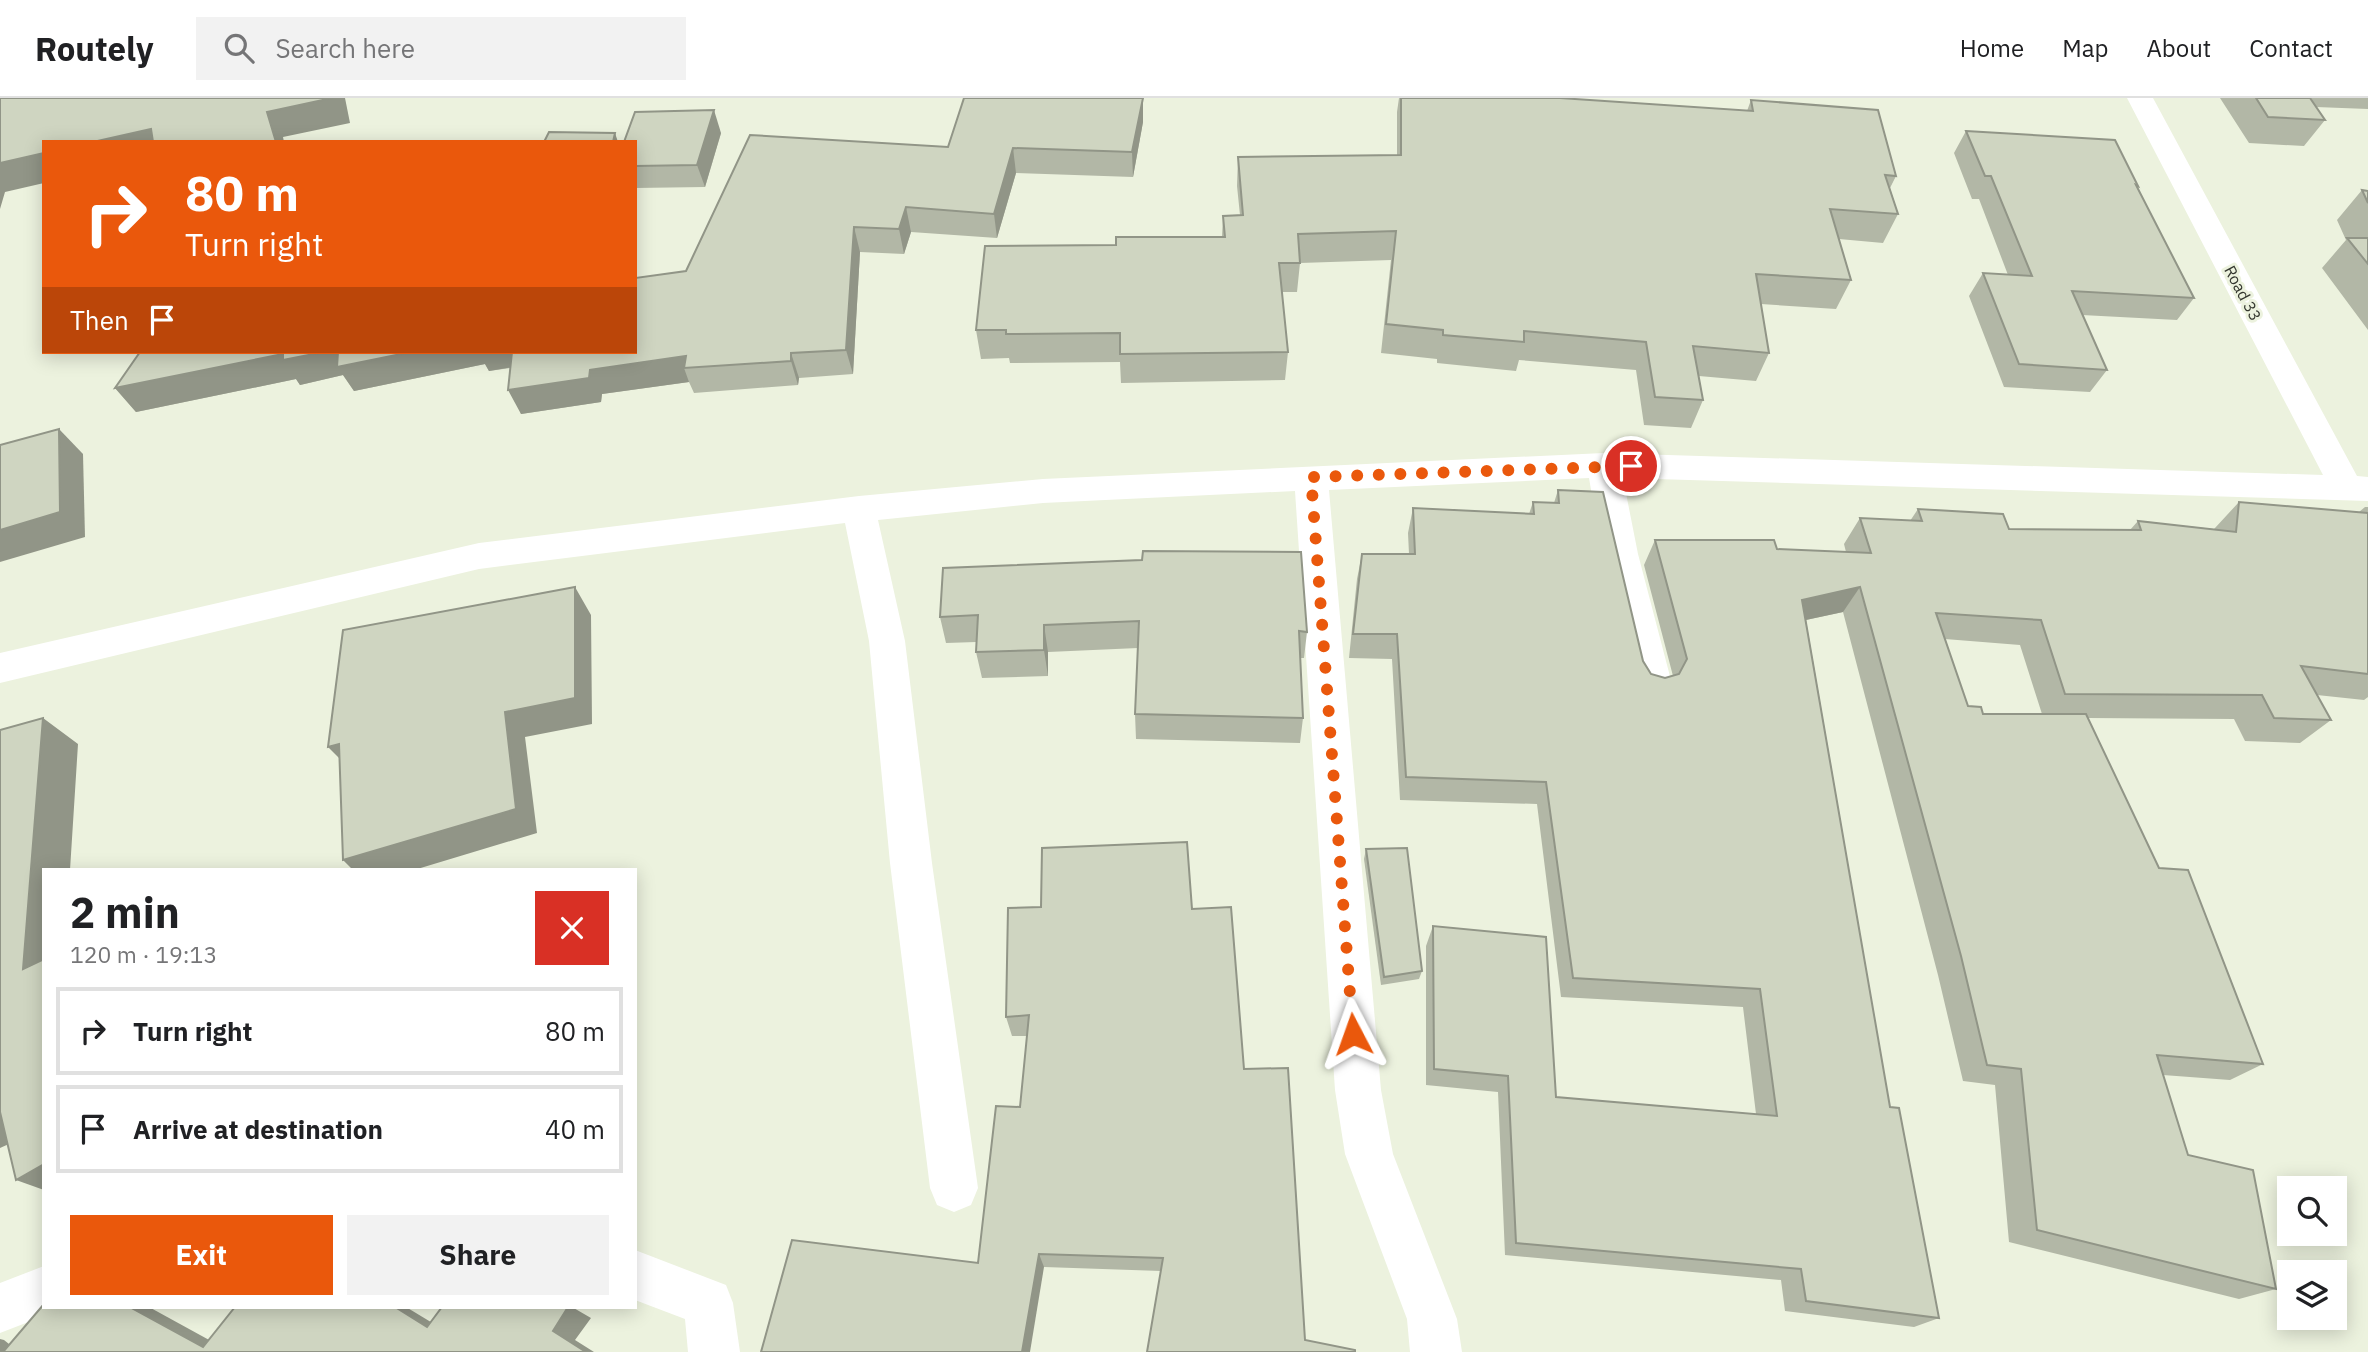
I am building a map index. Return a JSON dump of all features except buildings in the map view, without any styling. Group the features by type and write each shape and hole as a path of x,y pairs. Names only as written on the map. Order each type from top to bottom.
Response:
{"street":[{"name":"Road 33","path":"2140,98 2357,488"},
{"path":"1604,465 1620,554 1653,684"},
{"path":"0,668 480,556 859,509 1043,491 1604,465 2357,488"},
{"path":"1311,477 1358,1090 1369,1154 1432,1319 1436,1352"},
{"path":"859,509 887,641 911,863 954,1188"},
{"path":"637,1276 708,1303 714,1352"},
{"path":"0,1308 42,1292"}],"route":[{"path":"1353,1034 1311,477 1631,466"}]}
